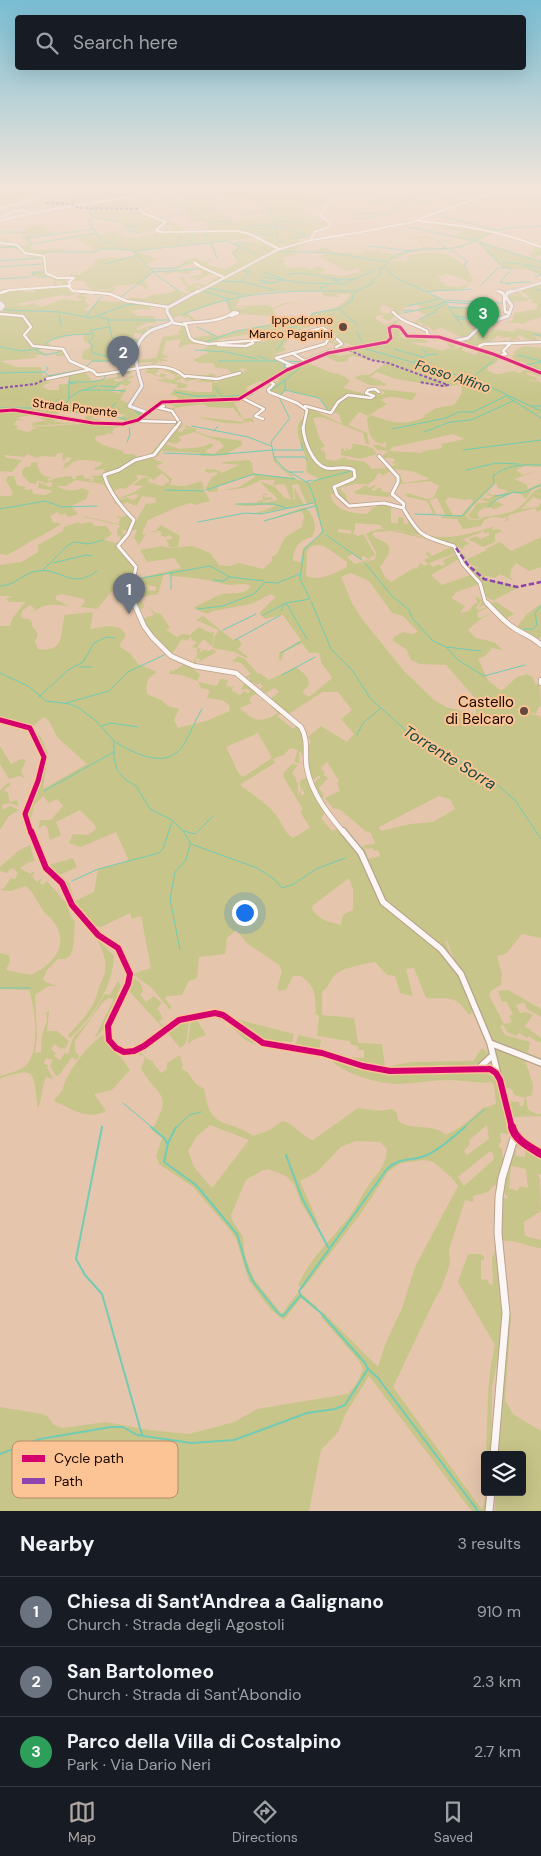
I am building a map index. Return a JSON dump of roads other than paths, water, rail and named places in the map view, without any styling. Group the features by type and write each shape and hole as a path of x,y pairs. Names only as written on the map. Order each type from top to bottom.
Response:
{"highway":[{"path":"0,304 3,306 0,309"}],"main road":[{"path":"148,413 129,406 142,386 138,371 134,365 134,354 137,346 150,332 173,323 166,311 168,307 223,276 266,258"},
{"path":"452,341 469,338 483,324 504,319 510,313 512,304 506,299 506,294 541,283"},
{"name":"Strada Ponente","path":"0,412 14,410 114,424 137,421 156,404 165,401 221,401 242,398 270,382 290,367 333,352 387,342 390,338 389,328 393,326 399,327 408,336 432,336 452,341 480,349 541,373"}],"street":[{"path":"44,258 43,268 46,272 58,279 74,278 69,282 70,287 74,291 110,294 126,301 168,307"},
{"path":"198,266 223,276"},
{"path":"0,293 14,290 70,287"},
{"path":"498,292 504,293 502,294 506,299 505,312 510,313"},
{"path":"393,312 402,320 423,328 428,332 427,334 432,336"},
{"path":"0,314 22,315 31,326 24,336 34,347 62,349 66,352 70,361 98,375 138,371 155,366 178,370 185,377 216,379 240,373"},
{"path":"173,323 231,316"},
{"path":"184,323 188,326 187,331 193,340 214,344 244,346 253,343"},
{"path":"290,367 276,358 329,342 332,333 324,328 306,332"},
{"path":"337,339 341,342 342,346"},
{"path":"214,344 260,340"},
{"path":"480,349 484,344 541,343"},
{"path":"497,356 505,354 503,351 510,344"},
{"path":"292,353 304,362 328,352 316,346"},
{"path":"329,351 342,346 351,348"},
{"path":"46,379 89,369"},
{"path":"270,382 274,385 268,390 269,392 330,414 338,402 348,395 372,398 374,396 366,393 368,389 375,389 379,392"},
{"path":"242,398 264,409 255,416 263,419"},
{"path":"301,405 307,412 303,427 305,438 317,462 325,468 346,467 354,472 355,476 351,481 334,487 338,496 352,506 384,503 403,508"},
{"path":"164,406 156,407 172,411 177,423"},
{"path":"142,418 150,421"},
{"path":"137,421 177,423"},
{"path":"177,423 154,455 136,460 119,470 104,475 106,485 117,498 119,504 134,520 128,534 118,546 120,551 136,567 131,589 138,617 161,648 169,654 193,666 229,670 236,673 301,727 306,736 308,775 321,805 362,852 378,896 439,948 460,972 494,1054 498,1076 515,1135 502,1178 499,1197 498,1233 506,1313 494,1451"},
{"path":"379,456 398,477 398,482 392,494 404,504 403,508 413,525 423,536 454,546 463,564 480,582 484,601 503,620 534,638 541,645"},
{"path":"0,720 30,728 43,753 43,763 25,814 44,864 62,883 70,901 90,926 118,948 128,968 130,974 128,984 107,1030 109,1040 116,1048 124,1052 138,1050 179,1020 215,1013 223,1015 253,1038 266,1044 322,1053 363,1066 399,1071 479,1068 491,1070 498,1076"},
{"path":"490,1043 541,1063"},
{"path":"479,1068 494,1054"},
{"path":"515,1135 541,1154"},
{"path":"489,1511 491,1496"}],"waterway":[{"path":"0,261 38,258"},
{"path":"104,264 129,258"},
{"path":"140,258 153,272"},
{"path":"359,258 387,262"},
{"name":"Torrente Sorra","path":"385,266 394,258"},
{"path":"462,258 468,262 464,264 467,269"},
{"path":"494,258 504,268 500,268"},
{"path":"527,258 541,262"},
{"path":"503,262 519,264"},
{"path":"151,269 175,268 187,263"},
{"path":"0,267 41,264"},
{"path":"524,264 541,268"},
{"path":"525,265 537,272"},
{"name":"Torrente Sorra","path":"357,291 372,284 373,279 381,274 379,269 385,266"},
{"path":"385,266 394,277 445,302"},
{"path":"504,267 512,269 500,282 510,284"},
{"path":"481,285 498,268"},
{"path":"153,272 197,269"},
{"path":"263,277 304,283 344,284 375,270"},
{"path":"241,282 249,272 243,271"},
{"path":"32,276 33,272 43,272"},
{"path":"121,297 153,272"},
{"path":"153,272 179,291"},
{"path":"263,272 284,279"},
{"path":"289,276 289,274 297,273 347,280 355,279"},
{"path":"535,277 540,275"},
{"path":"0,279 30,277"},
{"path":"39,277 47,277"},
{"path":"259,280 272,283 282,280"},
{"path":"332,280 341,281"},
{"path":"221,281 241,282"},
{"path":"241,282 274,290"},
{"path":"508,283 530,282"},
{"path":"262,283 271,283"},
{"path":"319,288 325,287 327,284"},
{"path":"208,288 244,295"},
{"path":"427,292 471,289"},
{"path":"535,290 541,290"},
{"path":"203,291 229,299"},
{"path":"224,300 268,293 357,291"},
{"name":"Torrente Sorra","path":"339,309 353,299 352,296 357,291"},
{"path":"86,316 101,297"},
{"path":"408,306 439,299"},
{"path":"182,315 224,300"},
{"path":"224,300 228,302 231,309"},
{"path":"446,300 502,303"},
{"path":"404,313 445,302"},
{"path":"445,302 486,305"},
{"path":"445,302 455,316"},
{"path":"4,310 60,312 91,318 126,305 142,304"},
{"path":"420,319 435,312 435,310 444,305"},
{"path":"449,307 467,308"},
{"path":"467,308 483,309"},
{"path":"467,308 483,314"},
{"path":"205,342 237,331 310,318 313,313 339,309"},
{"name":"Torrente Sorra","path":"339,309 358,325"},
{"path":"403,311 412,310"},
{"path":"59,313 61,325"},
{"path":"455,316 473,318"},
{"path":"455,316 462,326"},
{"path":"98,317 108,320"},
{"path":"313,317 320,323"},
{"path":"458,319 472,319"},
{"path":"108,320 169,320"},
{"path":"108,320 112,338 137,340"},
{"path":"277,350 284,339 281,335 289,328 317,321"},
{"path":"109,327 91,330 94,336 89,342 93,346 91,350 93,353 117,359 116,361"},
{"path":"197,327 216,336"},
{"name":"Torrente Sorra","path":"357,332 362,342"},
{"path":"46,344 50,340 61,336 92,334"},
{"path":"392,334 393,340"},
{"path":"534,334 541,336"},
{"path":"130,340 134,342 132,347"},
{"path":"366,348 383,345 391,341"},
{"path":"0,347 22,351 42,348"},
{"name":"Fosso Alfino","path":"363,348 480,382 541,411"},
{"path":"414,362 427,355 422,348"},
{"path":"394,349 423,357"},
{"path":"36,350 45,355 59,352"},
{"path":"195,350 226,352 257,359"},
{"path":"428,355 437,354"},
{"path":"518,355 541,361"},
{"path":"258,356 267,359"},
{"path":"87,366 92,361 115,361"},
{"path":"218,361 279,361 285,365 284,370"},
{"path":"286,361 302,362"},
{"path":"471,378 493,361"},
{"path":"526,365 541,362"},
{"path":"44,372 48,369 46,366"},
{"path":"285,380 302,366"},
{"path":"44,372 49,376 85,369"},
{"path":"0,373 44,372"},
{"path":"69,382 70,375"},
{"path":"89,382 103,380 106,375"},
{"path":"270,391 285,380"},
{"path":"285,380 285,390"},
{"path":"69,382 87,382"},
{"path":"100,386 115,387 121,382"},
{"path":"69,384 75,383"},
{"path":"69,384 69,398"},
{"path":"69,398 80,391 97,386"},
{"path":"215,387 222,397 243,395"},
{"path":"84,390 101,390"},
{"path":"104,390 125,391"},
{"name":"Torrente Sorra","path":"280,395 285,390"},
{"path":"285,390 319,398 328,410"},
{"path":"175,392 195,396"},
{"path":"249,396 253,394"},
{"path":"196,396 216,396"},
{"path":"392,429 446,418 459,412 473,412 506,396 541,418"},
{"name":"Torrente Sorra","path":"279,397 289,417"},
{"path":"61,410 69,398"},
{"path":"51,408 58,399"},
{"path":"424,432 450,422 471,420 513,401"},
{"path":"109,410 116,403"},
{"name":"Fosso Alfino","path":"532,406 541,406"},
{"path":"0,408 39,408 122,418 129,421"},
{"path":"100,408 109,410"},
{"path":"104,415 109,410"},
{"path":"136,412 142,415"},
{"name":"Torrente Sorra","path":"273,450 271,442 290,418"},
{"path":"132,424 136,422"},
{"path":"192,426 214,430"},
{"path":"214,430 218,426"},
{"path":"127,442 130,434 129,428"},
{"path":"214,430 248,437 271,446"},
{"path":"463,450 541,440"},
{"path":"274,450 303,450 301,443"},
{"path":"164,453 213,455 273,450"},
{"name":"Torrente Sorra","path":"273,450 274,457 283,468 290,472"},
{"path":"275,457 305,457 307,460"},
{"path":"466,470 496,463 519,464"},
{"path":"477,500 494,484 493,476 498,472 516,466 541,465"},
{"path":"313,481 351,471"},
{"path":"290,472 303,472"},
{"name":"Torrente Sorra","path":"290,472 306,482"},
{"path":"206,490 254,474 295,479"},
{"name":"Torrente Sorra","path":"306,482 312,480"},
{"name":"Torrente Sorra","path":"286,603 310,599 300,579 304,549 323,532 313,494 306,482"},
{"path":"509,494 513,492 523,493 541,485"},
{"path":"165,490 203,491"},
{"path":"494,501 509,494"},
{"path":"495,496 509,494"},
{"path":"6,508 45,501 62,507 97,506"},
{"path":"415,514 462,516 476,501"},
{"path":"488,507 493,502"},
{"path":"198,522 245,513 261,514 313,503"},
{"path":"236,504 274,504 287,508"},
{"path":"264,521 315,506"},
{"path":"0,509 4,508"},
{"path":"326,535 362,560"},
{"path":"43,570 67,546 74,542 88,544 103,540"},
{"path":"53,563 86,555 92,556"},
{"path":"365,563 392,596 409,610 412,618 433,641 446,647"},
{"path":"171,573 210,566 230,577"},
{"path":"0,586 10,584 27,574 37,571 53,572 73,579 88,577 97,571"},
{"path":"142,578 171,573"},
{"path":"171,573 171,589"},
{"path":"198,609 223,606 254,594 265,582 277,583 300,574"},
{"path":"214,580 223,581 230,577"},
{"path":"230,577 264,581"},
{"name":"Torrente Sorra","path":"311,601 331,649 352,670 370,698 411,735 487,776 515,800 541,839"},
{"path":"263,615 286,603"},
{"path":"286,603 307,639"},
{"path":"281,611 284,605"},
{"path":"524,629 533,629 537,625 535,613 541,606"},
{"path":"223,630 256,614"},
{"path":"235,640 279,616"},
{"path":"40,696 68,670 83,662 94,643 107,637 115,638"},
{"path":"281,653 300,642"},
{"path":"446,647 481,651"},
{"path":"446,647 458,660 484,676 525,665"},
{"path":"66,703 109,691 128,672 164,655"},
{"path":"282,675 315,657"},
{"path":"80,667 92,667"},
{"path":"0,673 28,686 40,696"},
{"path":"40,696 46,701 70,704 79,708 96,721 114,741 114,752"},
{"path":"115,742 151,758 169,757 184,744 202,709"},
{"path":"357,735 363,723 380,709"},
{"path":"102,726 111,723 138,727"},
{"path":"44,791 114,752"},
{"path":"114,752 117,770 126,780 136,786 150,809 172,820 183,831 191,844 257,868 274,879 282,888 294,884 316,869 345,858"},
{"path":"184,831 195,834 213,816"},
{"path":"72,881 98,869 159,853 163,849 172,822"},
{"path":"180,950 170,899 175,872 186,860 190,844"},
{"path":"0,988 30,988"},
{"path":"123,1103 153,1128"},
{"path":"463,1128 485,1109"},
{"path":"176,1128 189,1115 201,1112"},
{"path":"102,1127 76,1259 85,1275 102,1294 142,1435"},
{"path":"151,1127 164,1138 168,1144"},
{"path":"168,1144 176,1127"},
{"path":"368,1369 365,1363 320,1312 301,1296 299,1291 387,1169 397,1162 421,1157 432,1152 447,1143 465,1127"},
{"path":"168,1144 164,1162 196,1185 237,1234 248,1271 254,1283 278,1313 282,1316 284,1315 300,1296"},
{"path":"286,1155 302,1198 328,1247"},
{"path":"178,1441 191,1443 234,1440 307,1413 335,1409 345,1405 368,1369"},
{"path":"368,1369 378,1378 478,1511"},
{"path":"35,1441 111,1427 123,1427 137,1435 178,1441"},
{"path":"0,1454 12,1450"}],"place":[{"name":"Ippodromo Marco Paganini","path":"343,327"},
{"name":"Parco della Villa di Costalpino","path":"483,338"},
{"name":"San Bartolomeo","path":"123,377"},
{"name":"Chiesa di Sant'Andrea a Galignano","path":"129,614"},
{"name":"Castello di Belcaro","path":"524,711"}]}
